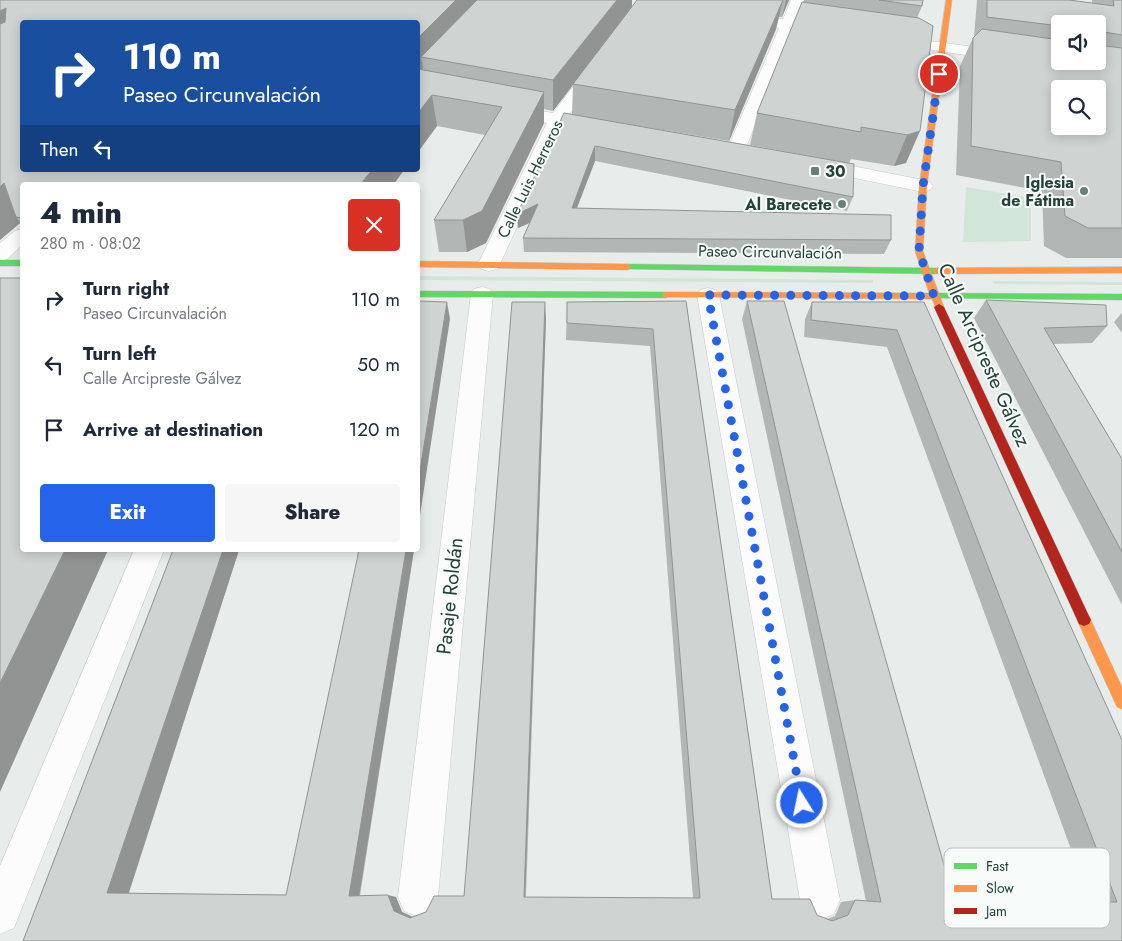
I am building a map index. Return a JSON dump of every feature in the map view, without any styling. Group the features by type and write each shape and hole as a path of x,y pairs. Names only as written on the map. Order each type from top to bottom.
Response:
{"main road":[{"name":"Calle Arcipreste Gálvez","path":"949,0 944,47 923,186 919,251 934,296 1122,702"},
{"path":"0,262 20,263"},
{"name":"Paseo Circunvalación","path":"420,264 926,271 976,269 1122,270"},
{"path":"420,294 481,306 710,306 934,296 1122,297"}],"street":[{"path":"736,150 798,0"},
{"path":"730,16 844,33"},
{"path":"882,38 1019,58"},
{"name":"Calle Luis Herreros","path":"489,264 557,120 604,57"},
{"path":"494,108 619,131"},
{"path":"717,147 756,154"},
{"path":"805,163 923,186"},
{"path":"0,254 20,237"},
{"name":"Pasaje Roldán","path":"418,898 481,306"},
{"path":"710,306 820,900"},
{"path":"0,914 148,552"}],"green space":[{"path":"966,187 1031,198 1031,241 963,242"},
{"path":"420,276 873,280 873,283 420,280"},
{"path":"992,281 1122,282 1122,285 994,284"}],"building":[{"path":"0,0 456,0 420,36 420,20 20,20 20,172 370,172 362,182 20,182 20,218 16,217 4,183 0,187 0,24 5,22 6,8 0,11"},
{"path":"477,0 617,0 553,80 421,57"},
{"path":"637,0 783,0 735,110 573,84"},
{"path":"879,0 923,0 922,6"},
{"path":"987,0 1069,0 1114,6 1113,0 1122,0 1122,35 1106,32 1106,15 1051,15 1051,25 987,17"},
{"path":"802,2 919,18 933,26 920,131 907,135 861,127 861,132 757,113"},
{"path":"982,29 1051,39 1051,70 1106,70 1106,46 1122,48 1122,228 1088,228 1065,216 1061,162 971,146 973,38"},
{"path":"420,69 544,92 482,211 463,220 434,220 502,107 432,95 420,110"},
{"path":"564,113 854,164 853,197 595,146 572,208 891,215 891,240 523,238 538,204 517,214"},
{"path":"0,278 20,278 20,552 64,552 0,683"},
{"path":"986,300 1106,305 1107,326 1044,328 1122,459 1122,552"},
{"path":"420,301 447,302 420,471"},
{"path":"686,301 772,899 810,899 817,915 832,921 848,915 855,900 881,902 747,301 784,301 944,865 944,928 1110,928 1110,902 1117,902 1110,884 1110,848 1096,848 897,330 811,320 812,302 924,302 1122,740 1122,941 23,941 172,552 222,552 107,893 286,895 359,552 406,552 349,896 388,895 394,911 410,918 426,912 434,896 464,896 512,302 545,302 524,897 700,898 653,329 567,323 567,302"}],"traffic: fast":[{"path":"0,263 20,263"},
{"path":"628,267 936,271"},
{"path":"420,294 666,295"},
{"path":"935,296 1122,297"}],"traffic: slow":[{"path":"939,307 919,251 923,186 949,0"},
{"path":"420,264 628,267"},
{"path":"936,271 1122,270"},
{"path":"666,295 935,296"},
{"path":"1084,620 1122,702"}],"traffic: jam":[{"path":"939,307 1084,620"}],"place":[{"name":"30","path":"815,171"},
{"name":"Iglesia de Fátima","path":"1084,191"},
{"name":"Al Barecete","path":"842,204"}],"route":[{"path":"802,803 708,295 934,296 919,251 923,186 939,74"}]}
